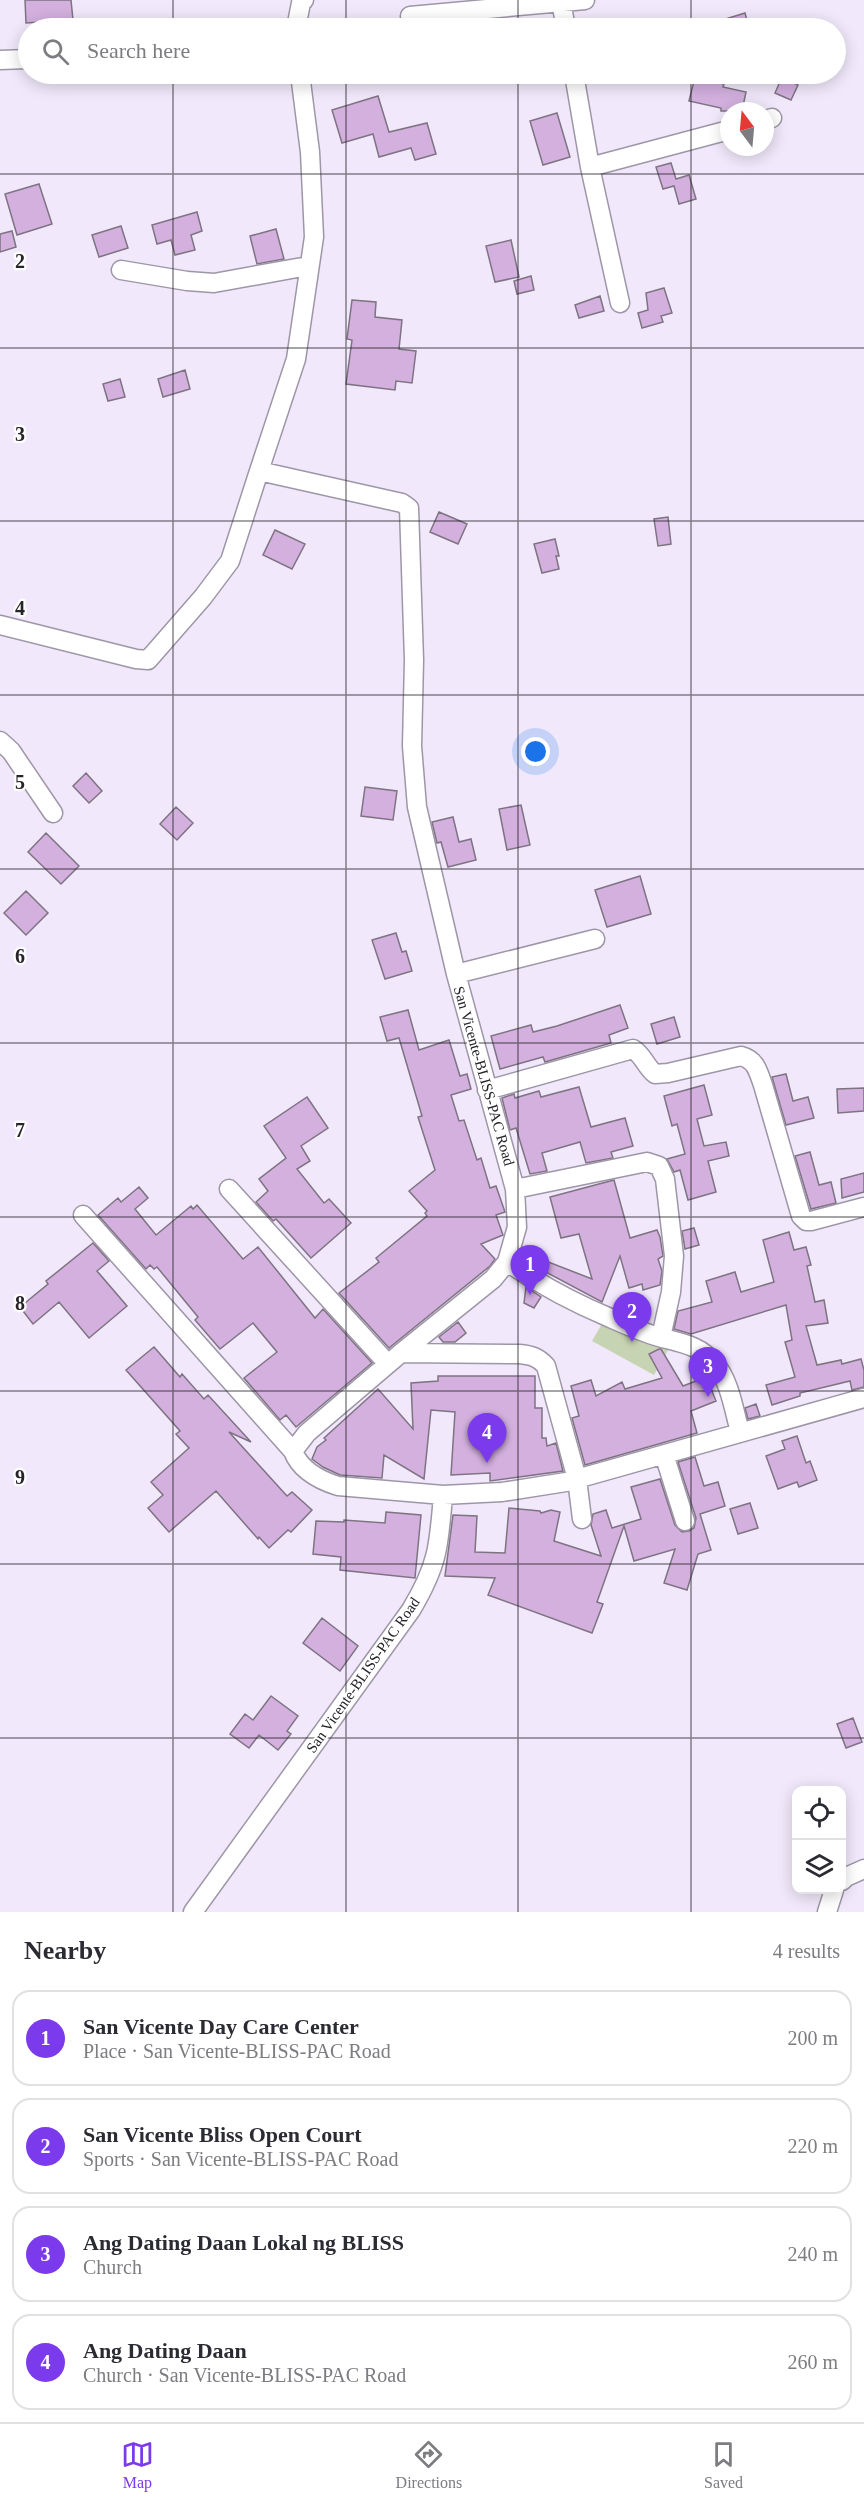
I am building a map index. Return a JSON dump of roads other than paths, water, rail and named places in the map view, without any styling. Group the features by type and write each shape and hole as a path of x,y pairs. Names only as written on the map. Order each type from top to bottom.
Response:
{"street":[{"path":"298,18 301,3 304,0"},
{"path":"410,16 503,4 585,0"},
{"path":"561,2 564,18"},
{"path":"0,60 18,59"},
{"path":"0,625 148,660 203,597 230,561 296,359 314,237 310,152 301,84"},
{"path":"576,84 590,167 620,303"},
{"path":"590,167 720,132"},
{"path":"121,270 214,283 308,266"},
{"name":"San Vicente-BLISS-PAC Road","path":"259,471 402,503 409,508 414,660 412,746 416,798 456,974 516,1189 517,1227 507,1263 493,1279 307,1433 293,1451"},
{"path":"0,741 10,751 53,813"},
{"path":"456,974 595,939"},
{"path":"487,1090 633,1049 639,1053 648,1068 655,1074 741,1056 749,1058 755,1064 763,1085 801,1216 806,1221 811,1221 864,1207"},
{"path":"516,1189 647,1162 659,1166 665,1179 674,1256 671,1292 661,1337"},
{"path":"229,1189 395,1358 519,1354 532,1355 540,1359 546,1365 577,1479 582,1519"},
{"path":"83,1215 293,1451 306,1470 322,1481 338,1486 443,1495 527,1490 577,1479 864,1398"},
{"path":"507,1263 564,1297 661,1337 692,1345 713,1361 724,1379 740,1432"},
{"path":"664,1454 685,1521"},
{"name":"San Vicente-BLISS-PAC Road","path":"193,1912 411,1610 431,1573 436,1558 443,1495"},
{"path":"846,1877 864,1869"},
{"path":"827,1912 833,1894"}],"place":[{"name":"San Vicente Day Care Center","path":"530,1295"},
{"name":"San Vicente Bliss Open Court","path":"632,1342"},
{"name":"Ang Dating Daan Lokal ng BLISS","path":"708,1397"},
{"name":"Ang Dating Daan","path":"487,1463"}]}
